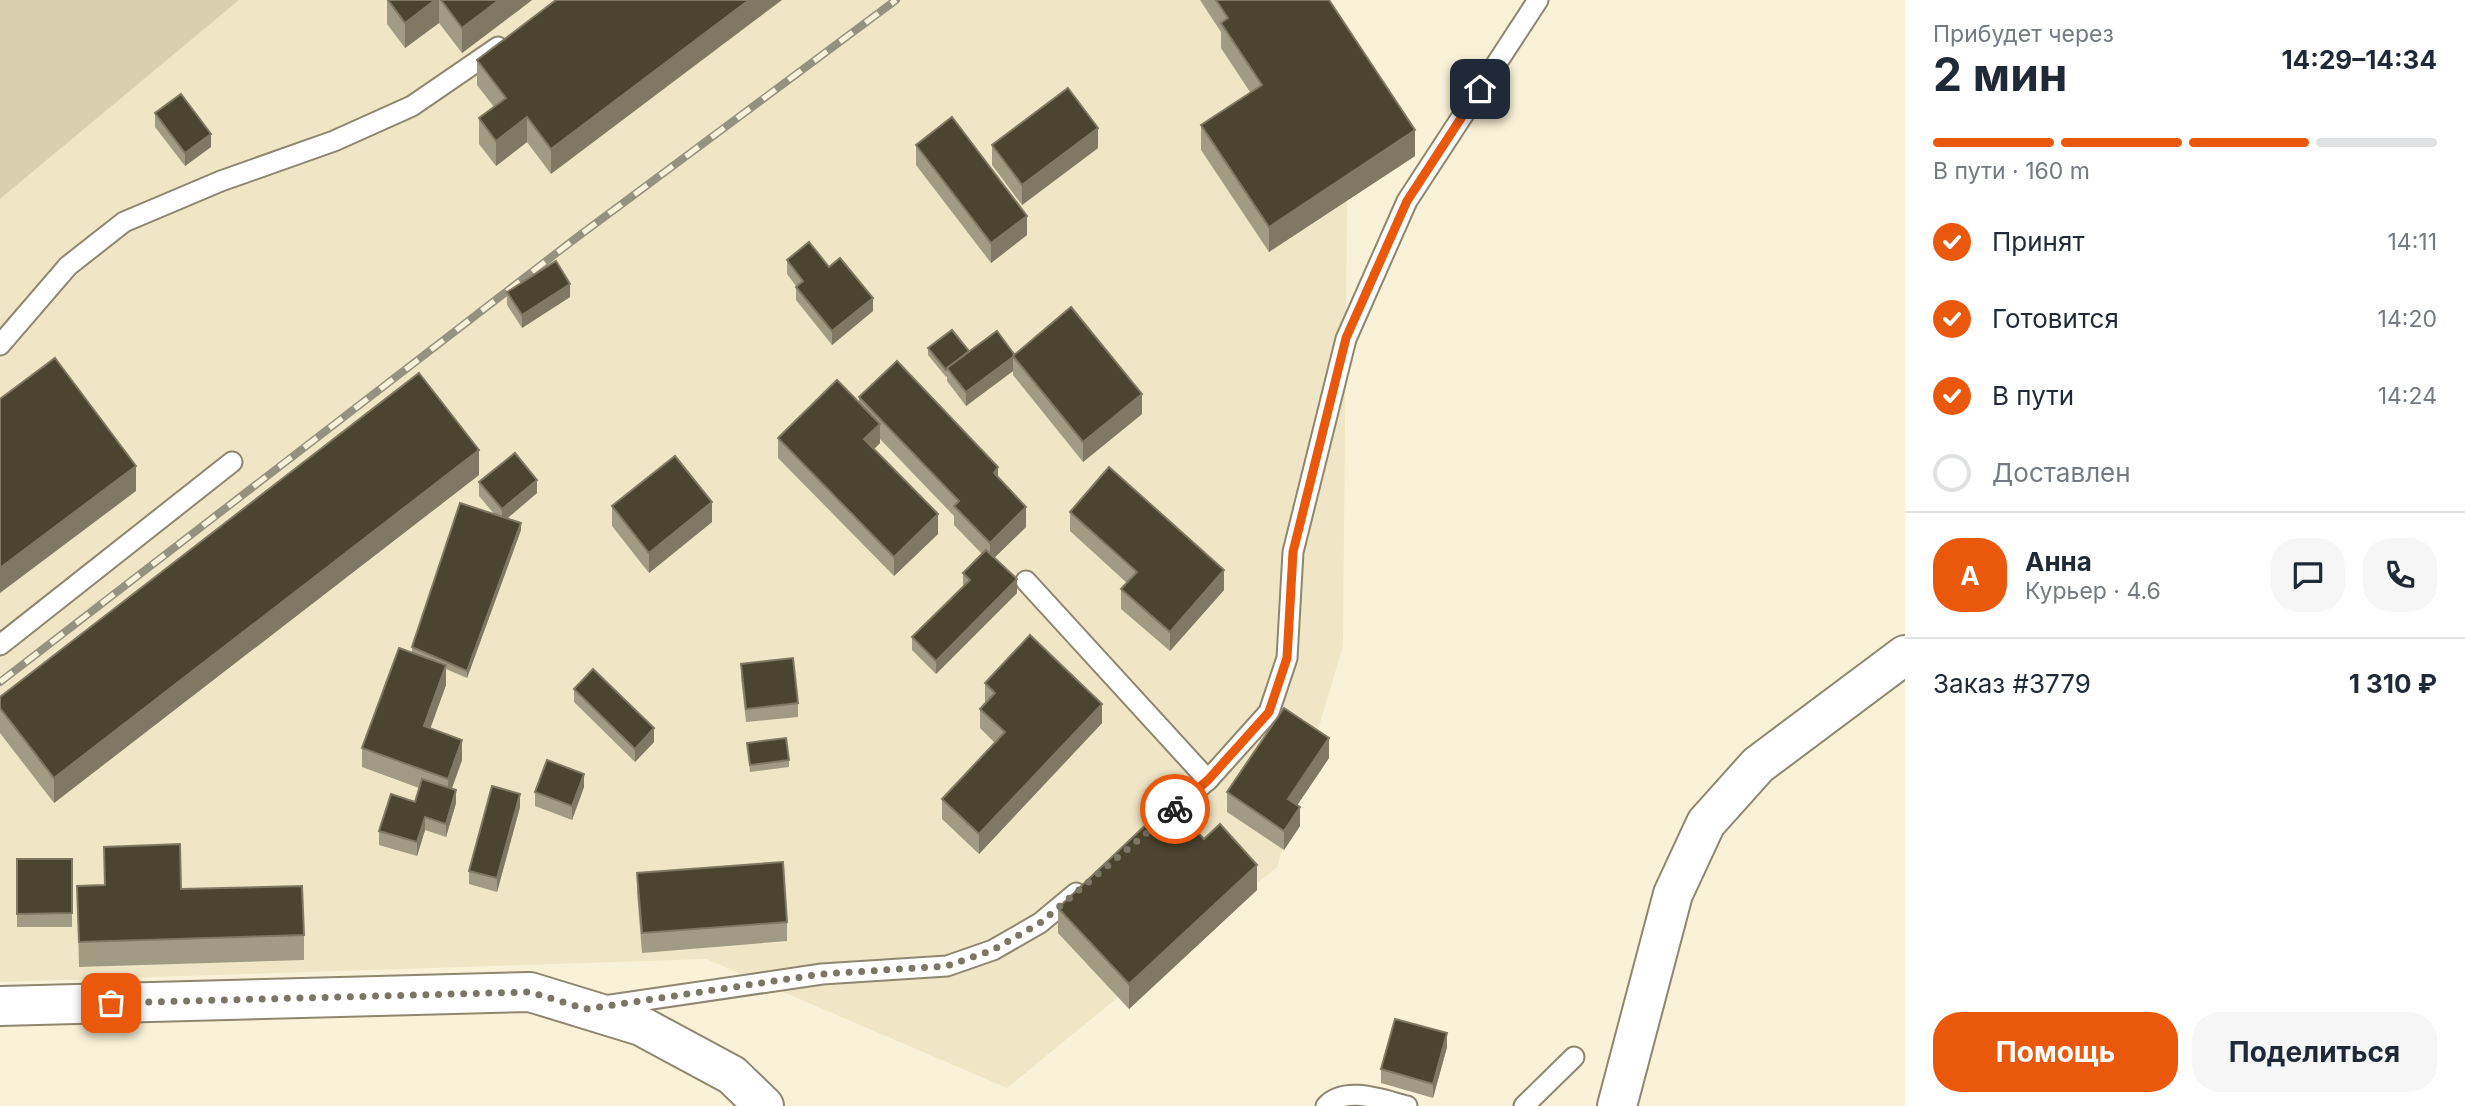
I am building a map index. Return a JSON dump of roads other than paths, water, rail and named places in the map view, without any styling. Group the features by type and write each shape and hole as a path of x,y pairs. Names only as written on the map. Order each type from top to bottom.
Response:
{"main road":[{"path":"1617,1106 1673,894 1706,823 1758,765 1905,654"},
{"path":"0,1006 530,992 641,1026 732,1075 764,1106"}],"lane":[{"path":"1145,834 1208,780 1269,712 1287,658 1293,552 1346,338 1407,201 1538,0"},
{"path":"0,345 68,266 124,222 221,181 334,141 412,106 510,39"},
{"path":"0,645 232,462"},
{"path":"1026,581 1208,780"},
{"path":"586,1009 822,974 947,966 993,950 1040,923 1092,879"},
{"path":"1524,1106 1574,1057"},
{"path":"1326,1106 1332,1100 1361,1095 1407,1106"}],"railway":[{"path":"0,682 576,238 896,0"}]}
